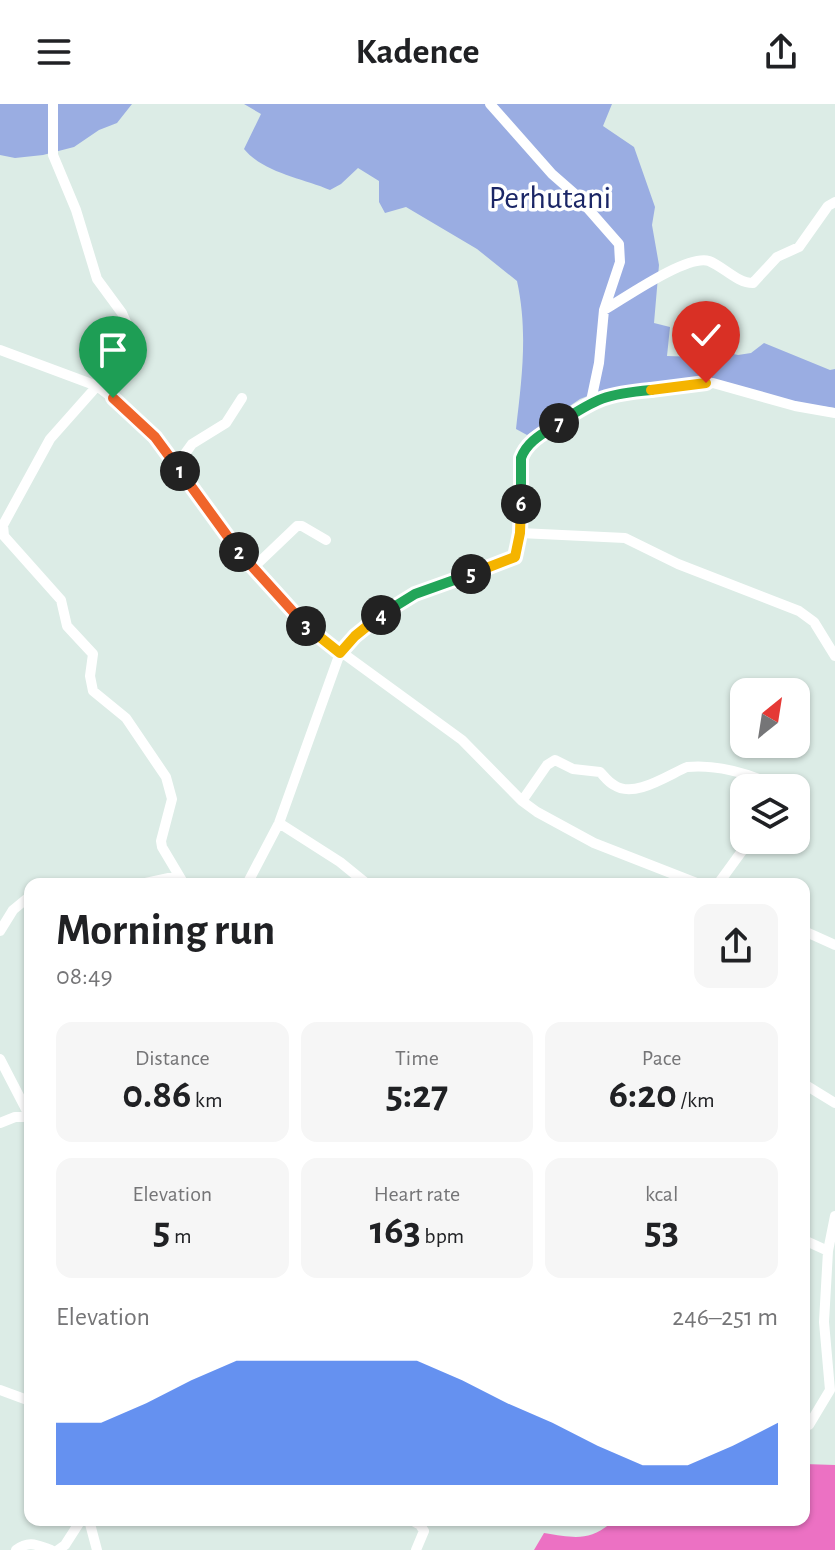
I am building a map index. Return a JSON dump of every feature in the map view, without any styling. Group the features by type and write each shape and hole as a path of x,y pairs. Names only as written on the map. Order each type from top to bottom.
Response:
{"street":[{"path":"53,104 53,155 76,210 97,279 117,305 127,328 124,342 97,386 50,439 1,525 7,541 61,600 67,626 93,654 90,676 93,691 126,718 166,777 172,799 161,841 180,878"},
{"path":"490,104 619,244 620,262 604,310 599,363 591,401"},
{"path":"604,310 675,269 700,259 747,283 753,283 777,257 799,247 834,204"},
{"path":"0,350 97,386 145,426 231,543 307,627 462,740 522,801 574,834 684,878"},
{"path":"250,878 279,823 340,653 355,636 392,607 415,594 515,557 520,533 521,458 535,438 591,401 623,392 713,383 795,406 835,413"},
{"path":"176,466 192,444 226,423 242,398"},
{"path":"253,568 297,526 326,540"},
{"path":"520,533 625,538 678,564 799,611 814,622 835,656"},
{"path":"522,801 547,765 555,760 573,769 600,772 611,784 626,790 687,767 733,769 745,774"},
{"path":"279,823 360,878"},
{"path":"722,878 740,854"},
{"path":"0,931 13,910 24,901"},
{"path":"810,934 835,945"},
{"path":"0,1059 24,1105"},
{"path":"810,1088 835,1103"},
{"path":"0,1123 24,1117"},
{"path":"810,1423 831,1385 824,1322 828,1251 835,1216"},
{"path":"810,1243 828,1251"},
{"path":"0,1390 24,1399"},
{"path":"58,1550 77,1526"},
{"path":"91,1526 97,1550"},
{"path":"416,1550 424,1531 418,1526"},
{"path":"16,1550 27,1543 51,1550"}],"green space":[{"path":"0,104 132,104 117,123 99,130 74,147 15,158 0,155"},
{"name":"Perhutani","path":"244,104 612,104 603,126 634,147 655,207 652,225 659,265 654,323 670,327 667,356 738,355 751,353 764,343 830,370 835,369 835,408 796,403 715,380 598,392 580,399 527,435 516,429 523,336 517,281 477,249 406,207 385,213 379,202 379,181 358,168 330,190 262,164 244,149 261,114"}],"shaded area":[{"path":"810,1464 835,1465 835,1550 534,1550 544,1533 582,1537 606,1527 810,1526"}],"route":[{"path":"113,398 155,437 231,543 253,568 307,627 340,653 369,624 415,594 515,557 520,533 521,458 535,438 591,401 606,396 706,383"}]}
